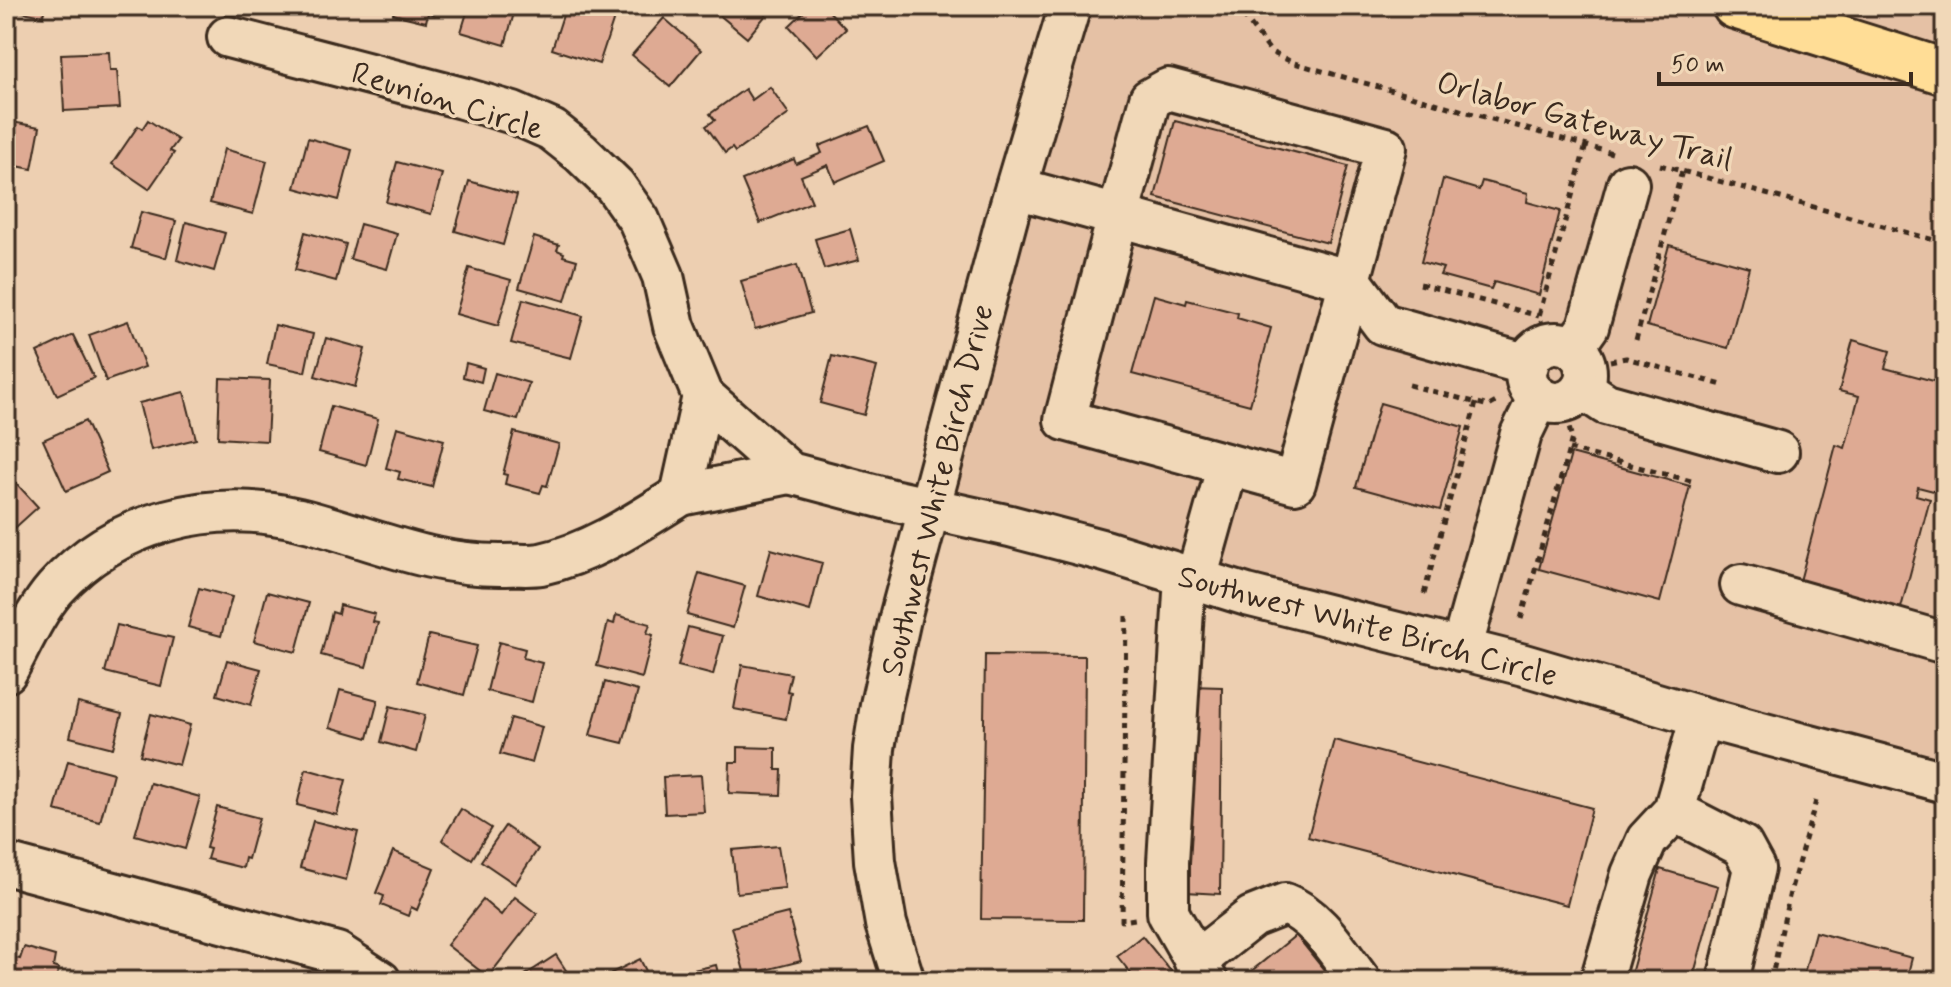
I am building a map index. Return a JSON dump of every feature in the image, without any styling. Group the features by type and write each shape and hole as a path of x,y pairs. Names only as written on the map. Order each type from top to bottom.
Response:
{"main road":[{"path":"1735,6 1945,72"}],"street":[{"name":"Southwest White Birch Drive","path":"904,981 886,924 875,861 871,796 881,705 929,507 1016,188 1070,6"},
{"name":"Reunion Circle","path":"228,37 462,98 513,113 552,130 615,186 639,220 663,276 674,326 703,396"},
{"path":"1168,89 1386,148 1295,483 1065,420 1118,216 1150,99 1168,89"},
{"path":"1461,650 1521,434 1554,367 1588,327 1632,167"},
{"path":"1016,188 1351,281 1383,324 1554,367 1606,404 1778,452"},
{"path":"681,495 703,396"},
{"name":"Southwest White Birch Circle","path":"703,396 790,473"},
{"path":"1228,465 1191,578 1168,862 1168,913 1201,972 1252,917 1285,904 1299,909 1323,932 1360,981"},
{"name":"Southwest White Birch Circle","path":"6,672 53,592 76,567 110,542 151,525 191,514 244,511 298,519 407,553 470,565 540,564 591,548 681,495 790,473 1051,537 1191,578 1945,782"},
{"path":"1741,585 1945,643"},
{"path":"1601,981 1632,874 1647,840 1674,811 1701,717"},
{"path":"1674,811 1742,846 1754,868 1728,981"},
{"path":"6,864 337,953 380,981"}],"path":[{"name":"Orlabor Gateway Trail","path":"1236,6 1271,52 1294,63 1586,145 1632,167 1682,171 1945,243"},
{"path":"1521,619 1572,438 1554,367 1586,145"},
{"path":"1636,340 1682,171"},
{"path":"1420,284 1554,367"},
{"path":"1409,385 1489,406 1554,367 1626,358 1722,385"},
{"path":"1424,594 1476,403"},
{"path":"1569,449 1691,481"},
{"path":"1771,981 1790,892 1816,801"}],"shaded area":[{"path":"1070,6 1945,6 1945,782 929,507"}],"building":[{"path":"8,6 45,6 43,16 8,9"},
{"path":"395,6 436,6 434,15 428,13 426,22 393,14"},
{"path":"469,6 516,6 505,45 461,32"},
{"path":"566,6 608,6 617,9 599,64 552,49"},
{"path":"721,6 772,8 747,38 716,12"},
{"path":"810,6 824,6 846,29 817,56 789,26"},
{"path":"664,18 701,50 670,87 632,55"},
{"path":"109,52 110,70 117,70 120,108 64,111 61,54"},
{"path":"770,87 789,114 735,152 732,148 725,153 706,126 715,120 710,114 745,89 752,100"},
{"path":"148,120 178,140 170,151 174,153 149,189 112,164 138,126 142,129"},
{"path":"6,121 40,127 32,169 6,164"},
{"path":"1175,121 1348,166 1328,243 1155,197"},
{"path":"869,126 884,161 835,182 828,165 801,176 812,202 760,223 742,180 794,159 796,164 822,153 819,146"},
{"path":"308,138 352,150 339,200 295,188"},
{"path":"224,149 267,161 253,214 210,203"},
{"path":"397,162 442,174 431,214 386,202"},
{"path":"1443,179 1479,190 1482,181 1528,193 1527,202 1560,211 1539,295 1494,282 1491,289 1440,275 1443,268 1421,262"},
{"path":"469,181 517,195 503,245 455,231"},
{"path":"141,212 176,221 166,258 131,248"},
{"path":"186,222 225,233 214,271 177,260"},
{"path":"360,224 397,234 387,269 350,259"},
{"path":"850,229 859,260 824,269 815,239"},
{"path":"305,232 346,244 336,281 295,270"},
{"path":"534,237 559,245 557,250 564,253 563,256 577,260 565,301 519,288"},
{"path":"1669,245 1749,267 1728,348 1647,326"},
{"path":"797,265 811,313 755,329 741,281"},
{"path":"469,268 511,280 498,326 456,314"},
{"path":"1154,295 1238,313 1237,318 1271,328 1250,405 1132,374"},
{"path":"523,299 583,316 571,358 511,343"},
{"path":"128,321 145,367 106,381 89,335"},
{"path":"275,325 313,334 305,372 267,364"},
{"path":"73,335 94,378 57,395 37,352"},
{"path":"326,338 365,349 355,387 315,376"},
{"path":"1853,340 1890,351 1885,368 1945,384 1945,494 1918,487 1916,495 1930,499 1901,608 1800,581 1836,445 1845,448 1859,396 1839,391"},
{"path":"832,356 877,367 864,415 820,403"},
{"path":"466,363 484,368 481,382 463,377"},
{"path":"495,373 529,383 518,420 484,411"},
{"path":"220,378 270,380 267,441 218,438"},
{"path":"184,392 196,439 151,450 139,403"},
{"path":"1380,403 1463,427 1440,510 1356,487"},
{"path":"331,406 378,419 366,465 319,452"},
{"path":"85,421 108,472 66,491 43,440"},
{"path":"397,427 444,440 432,487 398,479 400,472 386,468"},
{"path":"514,432 559,444 547,486 543,485 540,493 505,484 507,475 503,474"},
{"path":"1571,454 1690,486 1660,602 1539,569"},
{"path":"6,472 38,507 6,536"},
{"path":"771,549 822,563 810,611 758,596"},
{"path":"699,573 745,586 733,628 687,615"},
{"path":"199,588 232,597 221,636 188,627"},
{"path":"267,592 309,603 296,652 254,641"},
{"path":"340,605 375,614 373,622 378,623 366,667 321,655 332,612 338,614"},
{"path":"616,615 650,624 647,633 653,635 642,678 597,666 608,622 614,624"},
{"path":"117,625 173,638 161,686 105,672"},
{"path":"688,627 723,636 713,675 678,666"},
{"path":"429,635 477,646 464,695 417,682"},
{"path":"499,642 525,649 523,658 542,663 532,702 487,691"},
{"path":"985,655 1085,656 1083,920 981,919"},
{"path":"227,660 261,669 251,705 217,695"},
{"path":"742,665 791,674 786,719 734,709"},
{"path":"605,682 638,691 623,743 590,735"},
{"path":"1189,686 1222,687 1220,894 1186,892"},
{"path":"340,690 378,700 368,738 330,727"},
{"path":"78,703 122,714 113,748 70,737"},
{"path":"390,706 425,715 416,752 381,742"},
{"path":"151,714 190,725 179,765 140,755"},
{"path":"511,718 542,727 532,763 500,754"},
{"path":"1334,740 1592,808 1567,905 1308,837"},
{"path":"738,747 776,748 776,770 782,770 781,795 729,793 730,762 738,762"},
{"path":"68,761 113,773 100,822 55,810"},
{"path":"306,769 346,780 337,815 297,805"},
{"path":"701,775 704,812 665,814 663,777"},
{"path":"150,783 200,797 185,849 135,835"},
{"path":"217,807 259,818 243,868 207,859 210,849 206,848"},
{"path":"461,809 491,828 472,859 442,840"},
{"path":"313,821 358,832 346,880 300,868"},
{"path":"505,826 538,849 515,884 481,861"},
{"path":"778,846 785,888 737,893 732,850"},
{"path":"393,851 434,868 417,910 411,907 408,916 381,905 384,896 376,893"},
{"path":"1660,869 1718,886 1692,981 1629,981"},
{"path":"515,897 537,914 488,977 447,945 483,900 501,915"},
{"path":"788,913 801,961 745,975 732,927"},
{"path":"1815,932 1912,958 1906,981 1802,981"},
{"path":"1296,935 1333,981 1247,981 1244,977"},
{"path":"1142,936 1179,981 1137,981 1117,956"},
{"path":"24,947 55,956 53,967 59,969 55,981 8,981 15,958 20,959"},
{"path":"556,955 573,981 516,981"},
{"path":"640,959 651,981 603,981 601,978"},
{"path":"716,965 720,981 686,981 684,972"}]}
